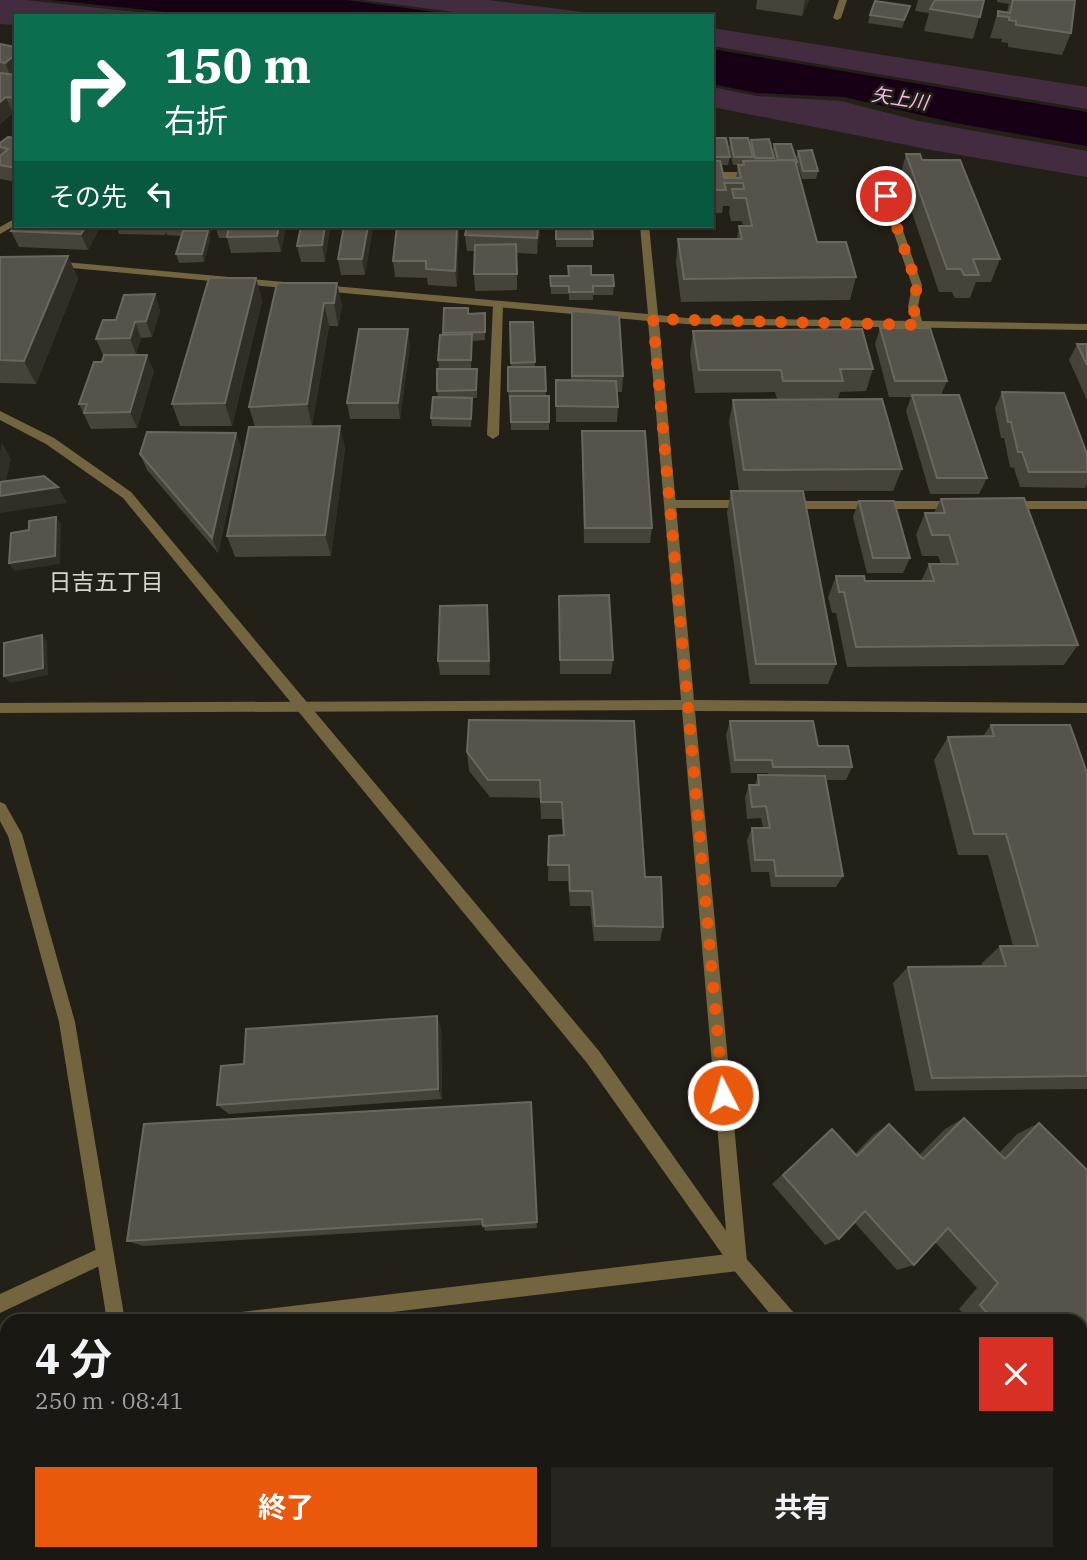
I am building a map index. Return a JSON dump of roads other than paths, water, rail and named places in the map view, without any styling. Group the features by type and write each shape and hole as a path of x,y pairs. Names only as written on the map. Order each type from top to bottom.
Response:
{"street":[{"path":"837,18 843,0"},
{"path":"714,175 756,175"},
{"path":"886,196 917,285 913,307 918,325"},
{"path":"645,228 738,1262"},
{"path":"40,262 653,319 1087,327"},
{"path":"493,435 498,304"},
{"path":"0,415 50,441 127,495 593,1057 738,1262 782,1314"},
{"path":"670,504 754,505"},
{"path":"767,505 976,505"},
{"path":"990,505 1087,505"},
{"path":"0,708 688,705 1087,708"},
{"path":"0,808 15,834 67,1021 115,1314"},
{"path":"0,1304 104,1255"},
{"path":"300,1314 738,1262"}],"water":[{"path":"51,0 346,0 450,14 185,14"},
{"name":"矢上川","path":"714,49 1087,112 1087,146 955,123 844,97 757,93 714,84"}],"district":[{"name":"日吉五丁目","path":"106,581"}]}
